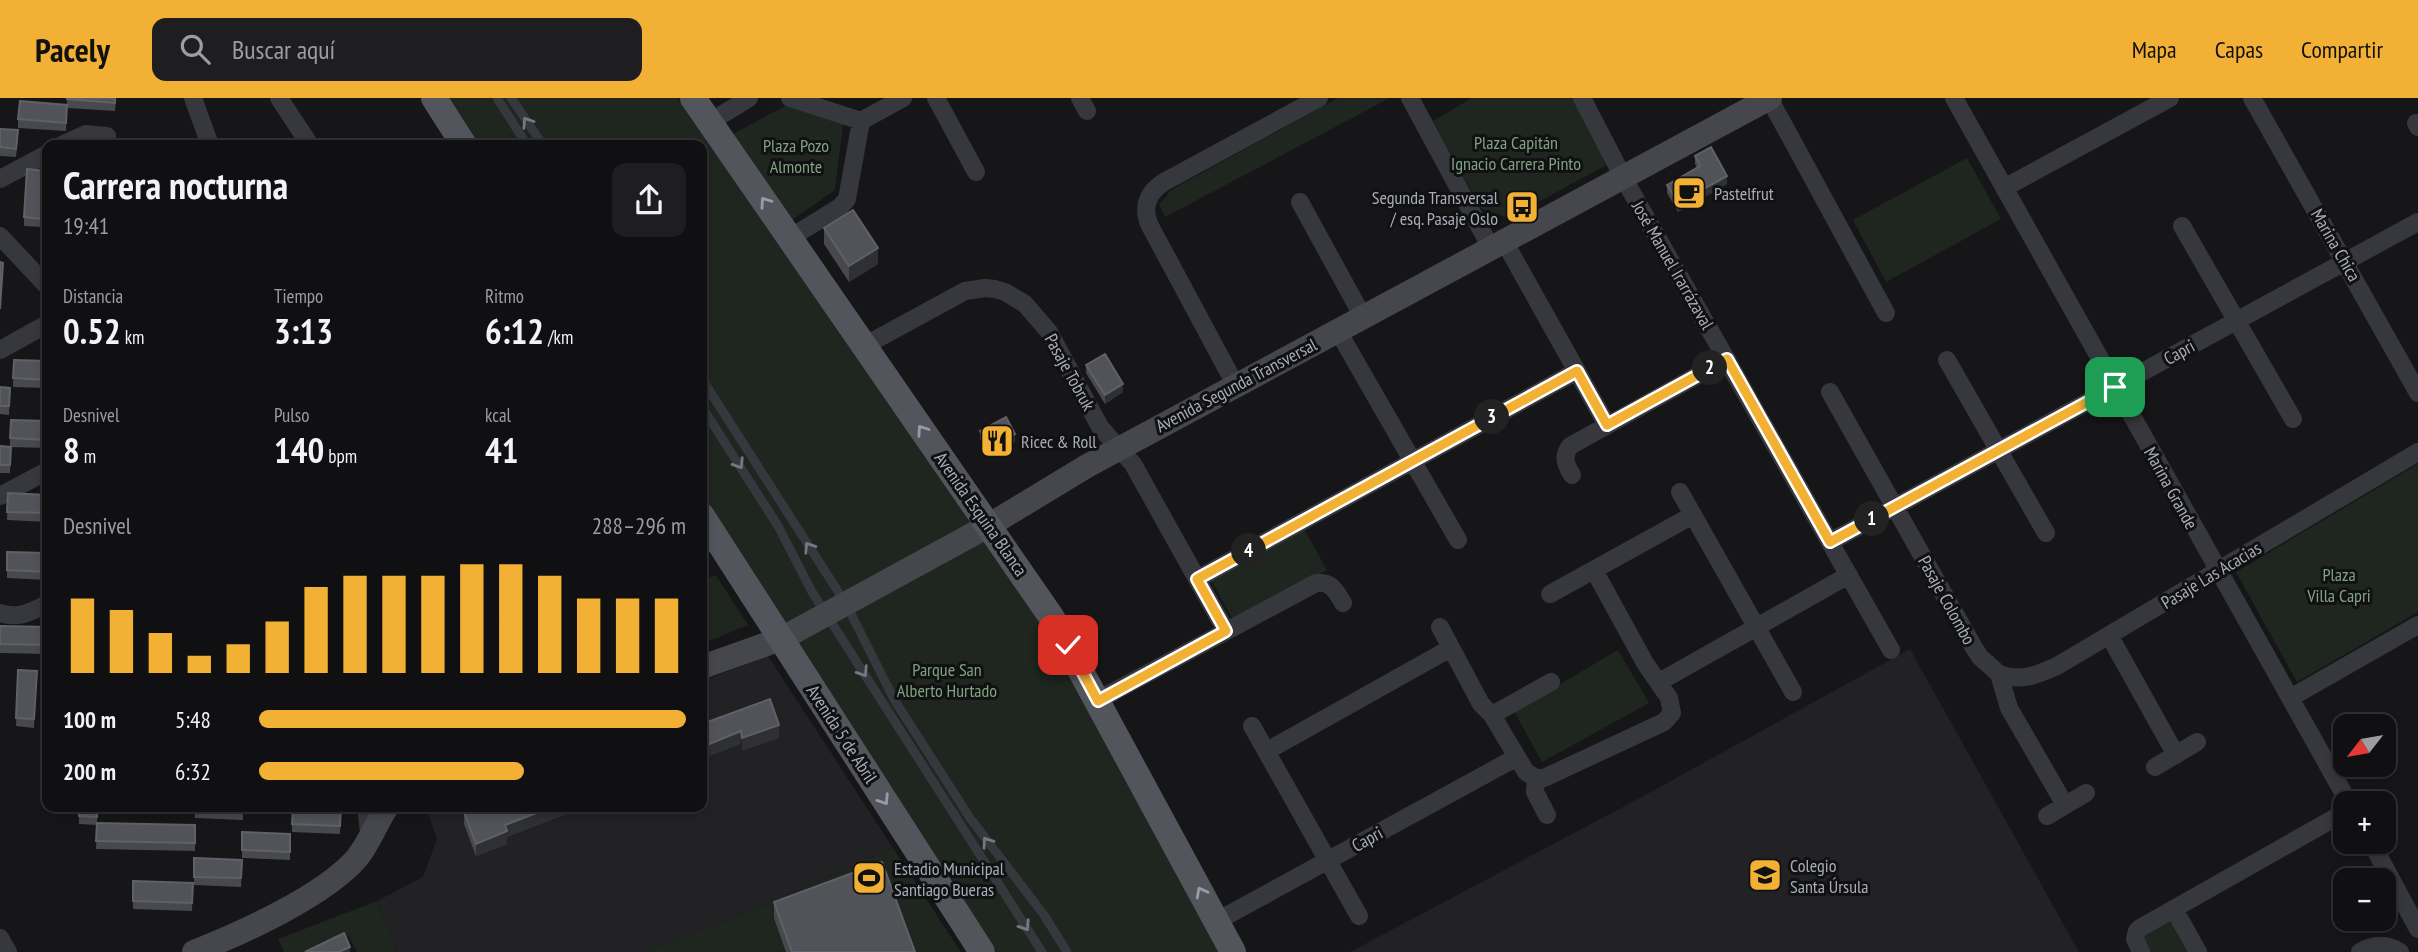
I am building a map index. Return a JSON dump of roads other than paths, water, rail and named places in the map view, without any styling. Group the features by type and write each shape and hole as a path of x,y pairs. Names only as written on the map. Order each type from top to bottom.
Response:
{"main road":[{"path":"434,98 461,140"},
{"name":"Avenida Esquina Blanca","path":"693,98 1052,618 1233,952"},
{"name":"Avenida Segunda Transversal","path":"707,665 782,639 988,526 1118,449 1769,98"},
{"name":"Avenida 5 de Abril","path":"707,524 982,952"},
{"path":"194,952 248,929 314,891 353,862 370,839 384,812"}],"street":[{"path":"193,98 208,140"},
{"path":"279,98 307,140"},
{"path":"710,122 749,98"},
{"path":"790,98 815,102 861,121"},
{"path":"861,121 903,98"},
{"path":"936,98 976,173"},
{"path":"1236,386 1149,224 1146,216 1148,198 1157,186 1319,98"},
{"path":"1410,98 1577,371 1607,425"},
{"name":"José Manuel Irarrázaval","path":"1582,98 1623,177 1891,650"},
{"path":"1769,98 1886,313"},
{"name":"Marina Grande","path":"1954,98 2342,791"},
{"path":"2004,188 2170,98"},
{"name":"Marina Chica","path":"2252,98 2418,393"},
{"path":"790,238 844,203 849,194 861,121"},
{"path":"73,140 86,134 107,135"},
{"path":"0,179 42,156"},
{"path":"1300,202 1363,317"},
{"name":"Capri","path":"1830,542 2418,222"},
{"path":"2182,226 2293,419"},
{"path":"0,236 42,281"},
{"name":"Pasaje Tobruk","path":"864,345 965,291 985,288 1005,292 1025,304 1049,332 1100,426 1133,464 1226,631"},
{"path":"0,350 42,327"},
{"path":"1338,331 1458,540"},
{"path":"1572,475 1565,460 1567,450 1573,443 1727,359"},
{"path":"1947,360 2046,533"},
{"path":"1197,579 1577,371"},
{"name":"Pasaje Colombo","path":"1830,392 1973,646 1980,657 1998,674 2009,708 2065,805"},
{"name":"Pasaje Las Acacias","path":"1998,674 2012,679 2034,676 2057,666 2418,453"},
{"path":"0,496 42,474"},
{"path":"1680,492 1793,692"},
{"path":"1550,594 1693,515"},
{"path":"1440,627 1481,704 1492,715 1529,775 1536,778 1548,776 1664,722 1669,718 1672,708 1594,570"},
{"path":"1659,682 1849,575"},
{"path":"1098,701 1316,583 1327,583 1333,587 1343,603"},
{"path":"0,613 17,616 42,606"},
{"path":"2290,698 2418,625"},
{"path":"2109,635 2176,755"},
{"path":"1267,751 1451,648"},
{"path":"1492,715 1551,682"},
{"path":"1252,726 1359,916"},
{"path":"2155,767 2197,742"},
{"name":"Capri","path":"1217,921 1517,757"},
{"path":"1536,778 1535,792 1547,815"},
{"path":"2047,816 2086,793"},
{"path":"367,812 370,839"},
{"path":"2141,952 2135,939 2137,931 2333,819"},
{"path":"2377,854 2418,929"},
{"path":"2174,909 2198,952"},
{"path":"0,938 8,952"},
{"path":"2360,952 2378,945 2386,945 2400,952"}],"lane":[{"path":"497,98 524,140"},
{"path":"512,98 540,140"},
{"path":"707,388 836,610 1042,952"},
{"path":"707,415 778,526 804,578 836,610 971,818 1044,915 1067,952"}],"place":[{"name":"Pastelfrut","path":"1689,193"},
{"name":"Segunda Transversal / esq. Pasaje Oslo","path":"1522,207"},
{"name":"Ricec & Roll","path":"997,441"},
{"name":"Colegio Santa Úrsula","path":"1765,875"},
{"name":"Estadio Municipal Santiago Bueras","path":"869,878"}],"park label":[{"name":"Plaza Capitán Ignacio Carrera Pinto","path":"1516,152"},
{"name":"Plaza Pozo Almonte","path":"796,155"},
{"name":"Plaza Villa Capri","path":"2339,584"},
{"name":"Parque San Alberto Hurtado","path":"947,679"}]}
